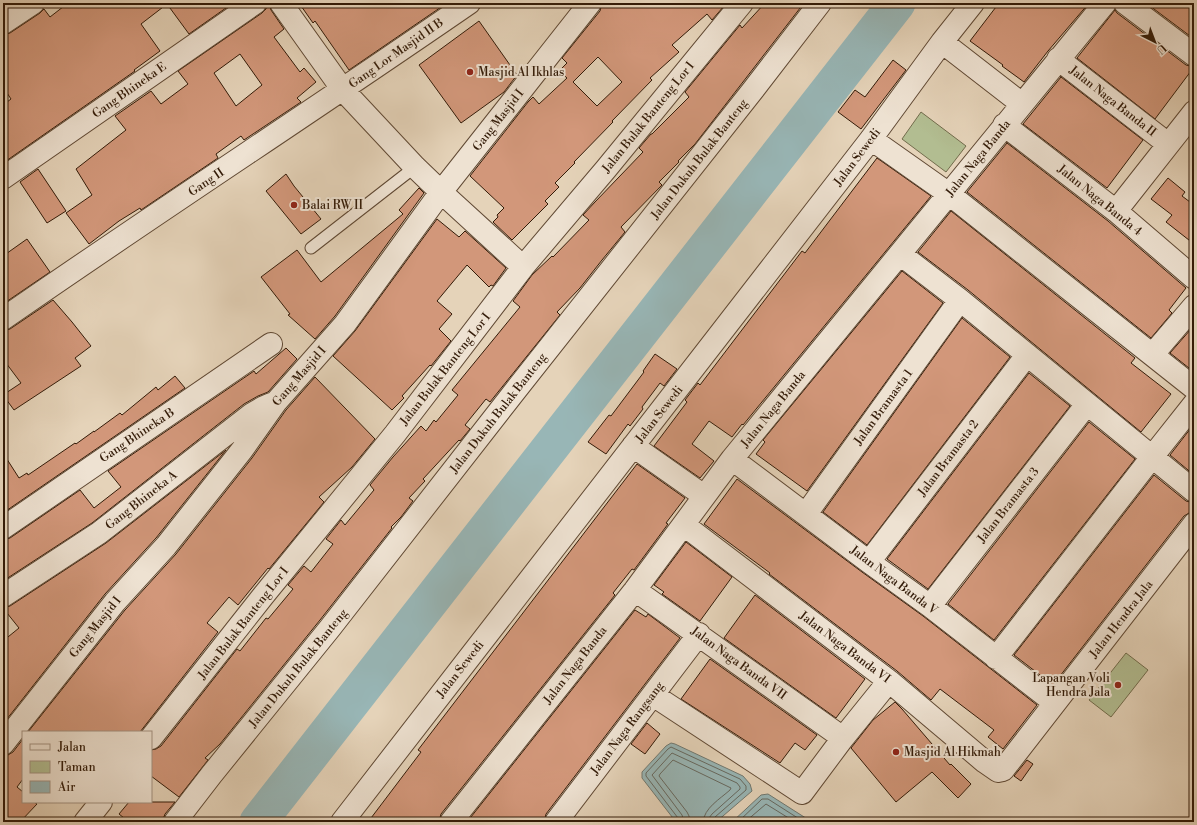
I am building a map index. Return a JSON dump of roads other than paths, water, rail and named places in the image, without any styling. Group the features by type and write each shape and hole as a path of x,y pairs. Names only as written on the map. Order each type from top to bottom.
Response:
{"street":[{"path":"3,23 33,3"},
{"name":"Gang Bhineka E","path":"3,178 255,3"},
{"path":"280,3 343,90 415,167 523,267"},
{"name":"Gang Lor Masjid II B","path":"343,90 469,3"},
{"name":"Gang Masjid I","path":"3,744 115,602 166,546 242,450 276,402 345,324 441,192 590,3"},
{"name":"Jalan Bulak Banteng Lor I","path":"152,737 263,596 395,434 523,267 742,3"},
{"name":"Jalan Dukuh Bulak Banteng","path":"175,822 330,628 820,3"},
{"name":"Jalan Sewedi","path":"342,822 871,139 942,42 973,3"},
{"name":"Jalan Naga Banda","path":"451,822 635,590 732,458 1105,3"},
{"path":"1125,3 1194,55"},
{"path":"942,42 1022,104"},
{"name":"Jalan Naga Banda II","path":"1058,59 1168,144"},
{"name":"Gang II","path":"3,320 343,90"},
{"path":"1116,211 1194,112"},
{"name":"Jalan Naga Banda 4","path":"1004,125 1116,211 1194,278"},
{"path":"871,139 949,194 1153,354 1194,388"},
{"path":"900,254 960,300 1194,491"},
{"name":"Jalan Bramasta 1","path":"806,514 960,300"},
{"path":"1153,354 1194,306"},
{"name":"Gang Bhineka B","path":"3,528 271,344"},
{"name":"Jalan Bramasta 2","path":"869,562 1027,355"},
{"name":"Gang Bhineka A","path":"3,596 99,533 252,414 264,406 276,402"},
{"name":"Jalan Bramasta 3","path":"930,606 1087,404"},
{"path":"996,658 1194,404"},
{"path":"633,446 704,496"},
{"name":"Jalan Naga Banda V","path":"732,458 869,562 930,606 1055,704"},
{"name":"Jalan Hendra Jala","path":"1003,770 1194,524"},
{"name":"Jalan Naga Banda VI","path":"684,525 889,681 985,762 998,771 1003,770"},
{"name":"Jalan Naga Banda VII","path":"635,590 699,634 843,738"},
{"name":"Jalan Naga Rangsang","path":"556,822 699,634"},
{"path":"653,695 802,793 843,738 889,681"},
{"path":"85,822 100,803"}],"lane":[{"path":"311,248 415,167"}],"water":[{"path":"671,743 743,776 750,784 752,791 716,822 676,822 642,778 642,772 666,746"},
{"path":"768,794 812,822 732,822 761,795"}],"waterway":[{"path":"258,822 897,3"}],"place":[{"name":"Masjid Al Ikhlas","path":"470,72"},
{"name":"Balai RW II","path":"294,205"},
{"name":"Lapangan Voli Hendra Jala","path":"1118,685"},
{"name":"Masjid Al Hikmah","path":"896,752"}]}
